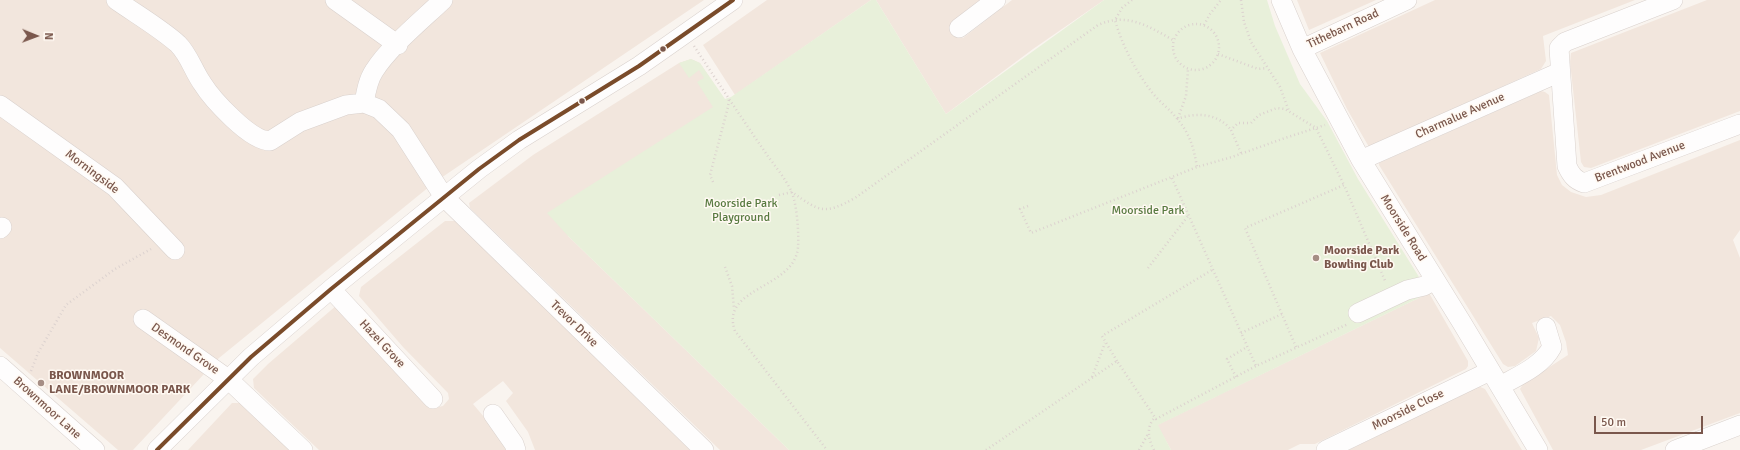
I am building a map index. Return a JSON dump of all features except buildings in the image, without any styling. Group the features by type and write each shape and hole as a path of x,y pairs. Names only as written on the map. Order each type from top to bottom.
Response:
{"street":[{"path":"116,0 177,44 187,54 201,82 209,93 244,128 258,138 270,141 300,122 346,105 364,103 368,82 374,71 443,0"},
{"path":"335,0 398,45"},
{"path":"157,450 251,357 331,289 444,197 519,140 612,83 733,0"},
{"path":"960,28 996,0"},
{"name":"Moorside Road","path":"1281,0 1302,48 1361,160 1538,450"},
{"name":"Tithebarn Road","path":"1302,48 1407,0"},
{"name":"Brentwood Avenue","path":"1673,0 1565,42 1559,48 1567,166 1576,180 1584,183 1740,124"},
{"name":"Charmalue Avenue","path":"1361,160 1560,72"},
{"name":"Trevor Drive","path":"364,103 379,109 401,130 444,197 704,450"},
{"name":"Morningside","path":"0,105 116,187 170,245"},
{"path":"1358,313 1392,297 1435,280"},
{"name":"Hazel Grove","path":"331,289 433,399"},
{"name":"Desmond Grove","path":"142,318 228,380 303,450"},
{"path":"1500,386 1536,365 1548,354 1552,347 1546,327"},
{"name":"Brownmoor Lane","path":"0,366 95,450"},
{"name":"Moorside Close","path":"1326,450 1490,370"},
{"path":"493,414 514,444 516,450"},
{"path":"1675,450 1740,425"}],"path":[{"path":"1132,0 1122,8 1115,20 1119,33 1142,77 1160,102 1178,119 1191,140 1197,167"},
{"path":"1204,25 1210,14 1221,0"},
{"path":"1241,0 1248,35 1267,68 1280,86 1289,111"},
{"path":"686,33 792,192 814,207 825,210 840,206 855,198 1098,25 1115,20 1133,20 1173,40"},
{"path":"1192,24 1204,25 1215,34 1219,43 1218,54 1211,65 1205,69 1188,69 1179,64 1175,57 1173,40 1178,32 1185,26 1192,24"},
{"path":"1218,54 1258,69 1267,68"},
{"path":"1178,119 1186,96 1188,69"},
{"path":"713,182 710,175 729,98"},
{"path":"1231,130 1240,122 1251,123 1259,115 1270,109 1277,108 1289,111 1316,128 1344,184 1392,297"},
{"path":"1178,119 1191,114 1220,119 1231,130 1241,153"},
{"path":"1028,206 1020,209 1031,233 1197,167 1227,159 1332,123"},
{"path":"1172,178 1256,366"},
{"path":"1296,347 1245,228 1344,184"},
{"path":"779,195 792,192"},
{"path":"734,309 740,302 786,272 794,262 798,252 798,237 792,192"},
{"path":"1148,268 1188,216"},
{"path":"24,387 38,354 66,306 114,269 170,245"},
{"path":"725,267 732,286 734,309 732,324 735,331 827,450"},
{"path":"1155,417 1102,336 1212,270"},
{"path":"1155,417 1156,419 1256,366 1359,320 1358,313"},
{"path":"1241,333 1282,314"},
{"path":"1091,378 1106,342"},
{"path":"1236,377 1227,359 1247,347"},
{"path":"986,450 1117,361"},
{"path":"1139,450 1148,434 1150,424 1155,417"},
{"path":"1148,434 1154,450"}],"shaded area":[{"path":"0,0 704,0 435,182 219,358 133,450 118,450 0,348"},
{"path":"767,0 871,0 735,95 703,45"},
{"path":"876,0 980,0 953,21 955,36 963,38 1012,0 1104,0 1033,49 946,114"},
{"path":"1297,0 1376,0 1309,30"},
{"path":"1435,0 1635,0 1543,36 1546,61 1541,69 1369,147 1347,109 1320,53"},
{"path":"1707,0 1740,0 1740,111 1591,168 1584,167 1581,162 1570,62 1571,53"},
{"path":"691,59 700,63 725,100 568,236 789,450 720,450 470,208 469,203 533,155 679,63"},
{"path":"1541,91 1549,95 1557,175 1562,185 1571,192 1586,197 1601,195 1740,140 1740,230 1733,240 1740,258 1740,413 1641,450 1553,450 1520,389 1523,384 1568,355 1566,342 1560,325 1551,316 1532,323 1539,338 1536,351 1515,366 1508,367 1503,364 1379,165 1379,163"},
{"path":"445,221 455,221 690,450 535,450 528,432 506,401 513,393 503,381 473,404 512,450 319,450 254,388 253,379 268,364 337,305 434,408 443,406 449,399 448,393 403,347 359,296 361,287"},
{"path":"1429,293 1468,361 1468,366 1466,369 1315,444 1300,444 1288,450 1171,450 1157,425"},
{"path":"1478,386 1485,389 1522,450 1349,450"},
{"path":"232,403 240,403 290,450 188,450"}],"green space":[{"name":"Moorside Park","path":"871,0 876,0 946,114 1104,0 1267,0 1275,26 1300,84 1327,121 1358,179 1429,293 1158,425 1171,450 789,450 568,236 547,213 713,107 697,82 704,78 699,70 689,78 679,63 691,59 700,63 725,99 731,97"}],"transit line":[{"path":"157,450 251,357 331,289 479,169 519,140 639,66 733,0"}],"place":[{"name":"Moorside Park Bowling Club","path":"1316,258"},
{"name":"BROWNMOOR LANE/BROWNMOOR PARK","path":"41,383"}],"park label":[{"name":"Moorside Park Playground","path":"741,211"}]}
